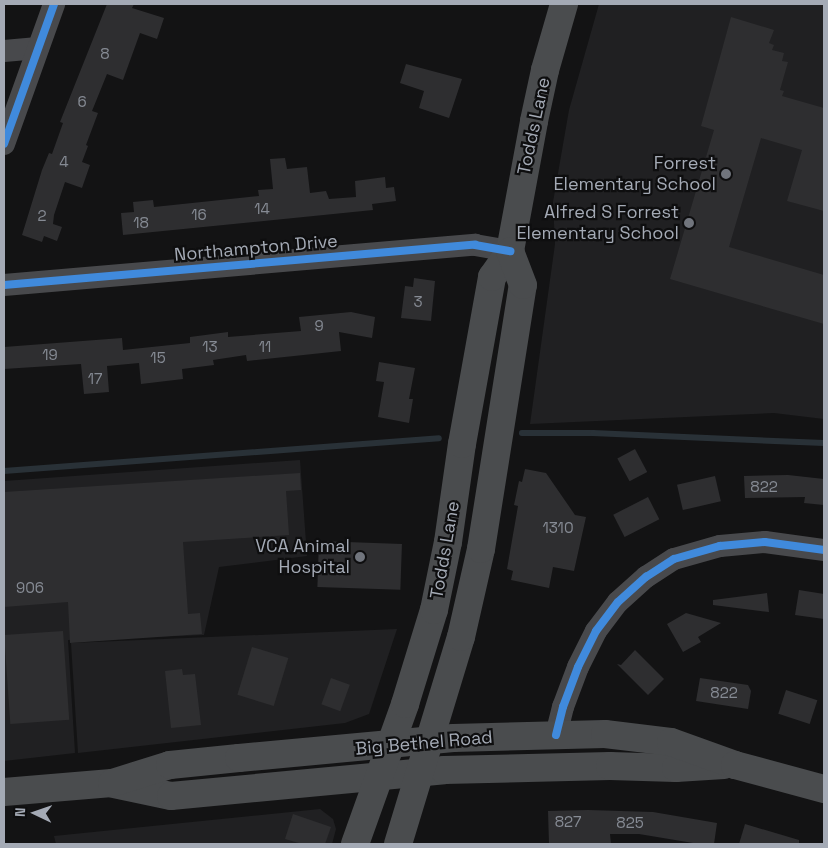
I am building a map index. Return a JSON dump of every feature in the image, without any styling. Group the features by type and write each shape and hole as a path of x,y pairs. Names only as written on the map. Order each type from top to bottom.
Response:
{"main road":[{"name":"Todds Lane","path":"355,844 406,704 434,610 447,551 462,444 492,277 510,251 534,121 564,4"},
{"name":"Todds Lane","path":"398,844 460,637 487,516 502,410 523,285 510,251"},
{"name":"Big Bethel Road","path":"4,792 112,783 170,766 429,740 605,734 671,742 735,765 824,789"},
{"name":"Big Bethel Road","path":"112,783 171,796 419,772 610,766 676,768 735,765"}],"street":[{"path":"4,144 54,4"},
{"path":"4,51 38,48"},
{"name":"Northampton Drive","path":"4,285 475,245 510,251"},
{"path":"556,735 563,707 578,667 596,631 618,602 646,577 674,558 720,546 765,542 824,550"}],"shaded area":[{"name":"Alfred S Forrest Elementary School","path":"599,4 824,4 824,419 774,413 530,424 555,244 553,202 569,110"},
{"path":"300,460 307,556 219,567 204,635 68,640 75,753 4,761 4,481"},
{"path":"397,629 369,714 345,723 78,753 71,643"},
{"path":"320,809 333,819 336,829 332,844 56,844 54,836"}],"building":[{"path":"107,4 134,4 132,8 164,18 157,39 140,33 123,80 107,74 92,111 98,113 82,162 90,165 82,188 65,182 54,215 53,224 62,227 57,241 44,236 42,242 22,235 42,170 49,153 52,154 63,123 60,122"},
{"name":"Forrest Elementary School","path":"731,17 774,30 769,43 774,45 772,50 784,53 782,61 788,62 780,90 784,91 782,96 824,108 824,211 787,201 802,150 761,138 729,247 824,275 824,324 670,279 714,130 701,126"},
{"path":"406,64 462,79 449,118 419,108 424,91 400,83"},
{"path":"285,158 287,169 307,167 310,193 326,191 329,199 356,197 355,181 385,177 386,188 394,187 396,201 372,204 373,210 123,235 121,213 134,212 133,202 153,200 154,207 259,196 258,190 273,189 270,159"},
{"path":"414,278 435,281 431,321 401,318 405,286 413,287"},
{"path":"351,312 375,317 372,338 339,332 341,351 247,361 246,355 213,360 214,365 182,369 183,379 141,384 139,363 107,366 109,392 84,394 81,364 4,369 4,347 122,338 123,350 190,343 190,337 228,332 228,337 301,331 299,317"},
{"path":"379,362 415,368 409,399 413,399 409,423 378,417 384,382 376,381"},
{"path":"635,449 647,472 630,481 617,458"},
{"path":"525,469 546,473 575,515 586,517 574,571 553,567 549,588 511,580 513,571 507,569 518,506 514,505 519,481 522,482"},
{"path":"300,473 301,490 286,491 289,535 183,542 188,614 200,613 202,634 70,643 68,602 4,607 4,492"},
{"path":"788,475 824,479 824,505 804,503 805,497 745,498 744,476"},
{"path":"715,476 721,501 683,510 677,485"},
{"path":"648,497 659,519 625,537 613,515"},
{"name":"VCA Animal Hospital","path":"319,541 402,544 400,590 317,587"},
{"path":"799,590 824,594 824,619 795,615"},
{"path":"767,593 769,612 713,605 713,600"},
{"path":"686,613 721,623 698,637 701,642 683,652 667,624"},
{"path":"63,631 69,720 10,724 4,635"},
{"path":"252,647 288,658 274,706 237,695"},
{"path":"635,650 664,679 648,695 617,664 621,665"},
{"path":"182,669 183,675 195,674 201,725 171,728 165,671"},
{"path":"331,678 350,685 340,711 321,704"},
{"path":"700,678 748,685 751,691 748,709 696,701"},
{"path":"786,690 817,700 810,724 778,714"},
{"path":"548,811 653,812 717,823 714,844 699,844 639,834 610,834 611,844 549,844"},
{"path":"293,814 331,827 325,844 302,844 285,839"},
{"path":"745,824 799,840 799,844 739,844"}],"waterway":[{"path":"522,433 593,433 824,443"},
{"path":"4,471 439,438"}],"cycle path":[{"path":"4,144 54,4"},
{"path":"4,285 475,245 510,251"},
{"path":"556,735 563,707 578,667 596,631 618,602 646,577 674,559 720,546 765,542 824,550"}],"place":[{"name":"Forrest Elementary School","path":"726,174"},
{"name":"Alfred S Forrest Elementary School","path":"689,223"},
{"name":"VCA Animal Hospital","path":"360,557"}]}
